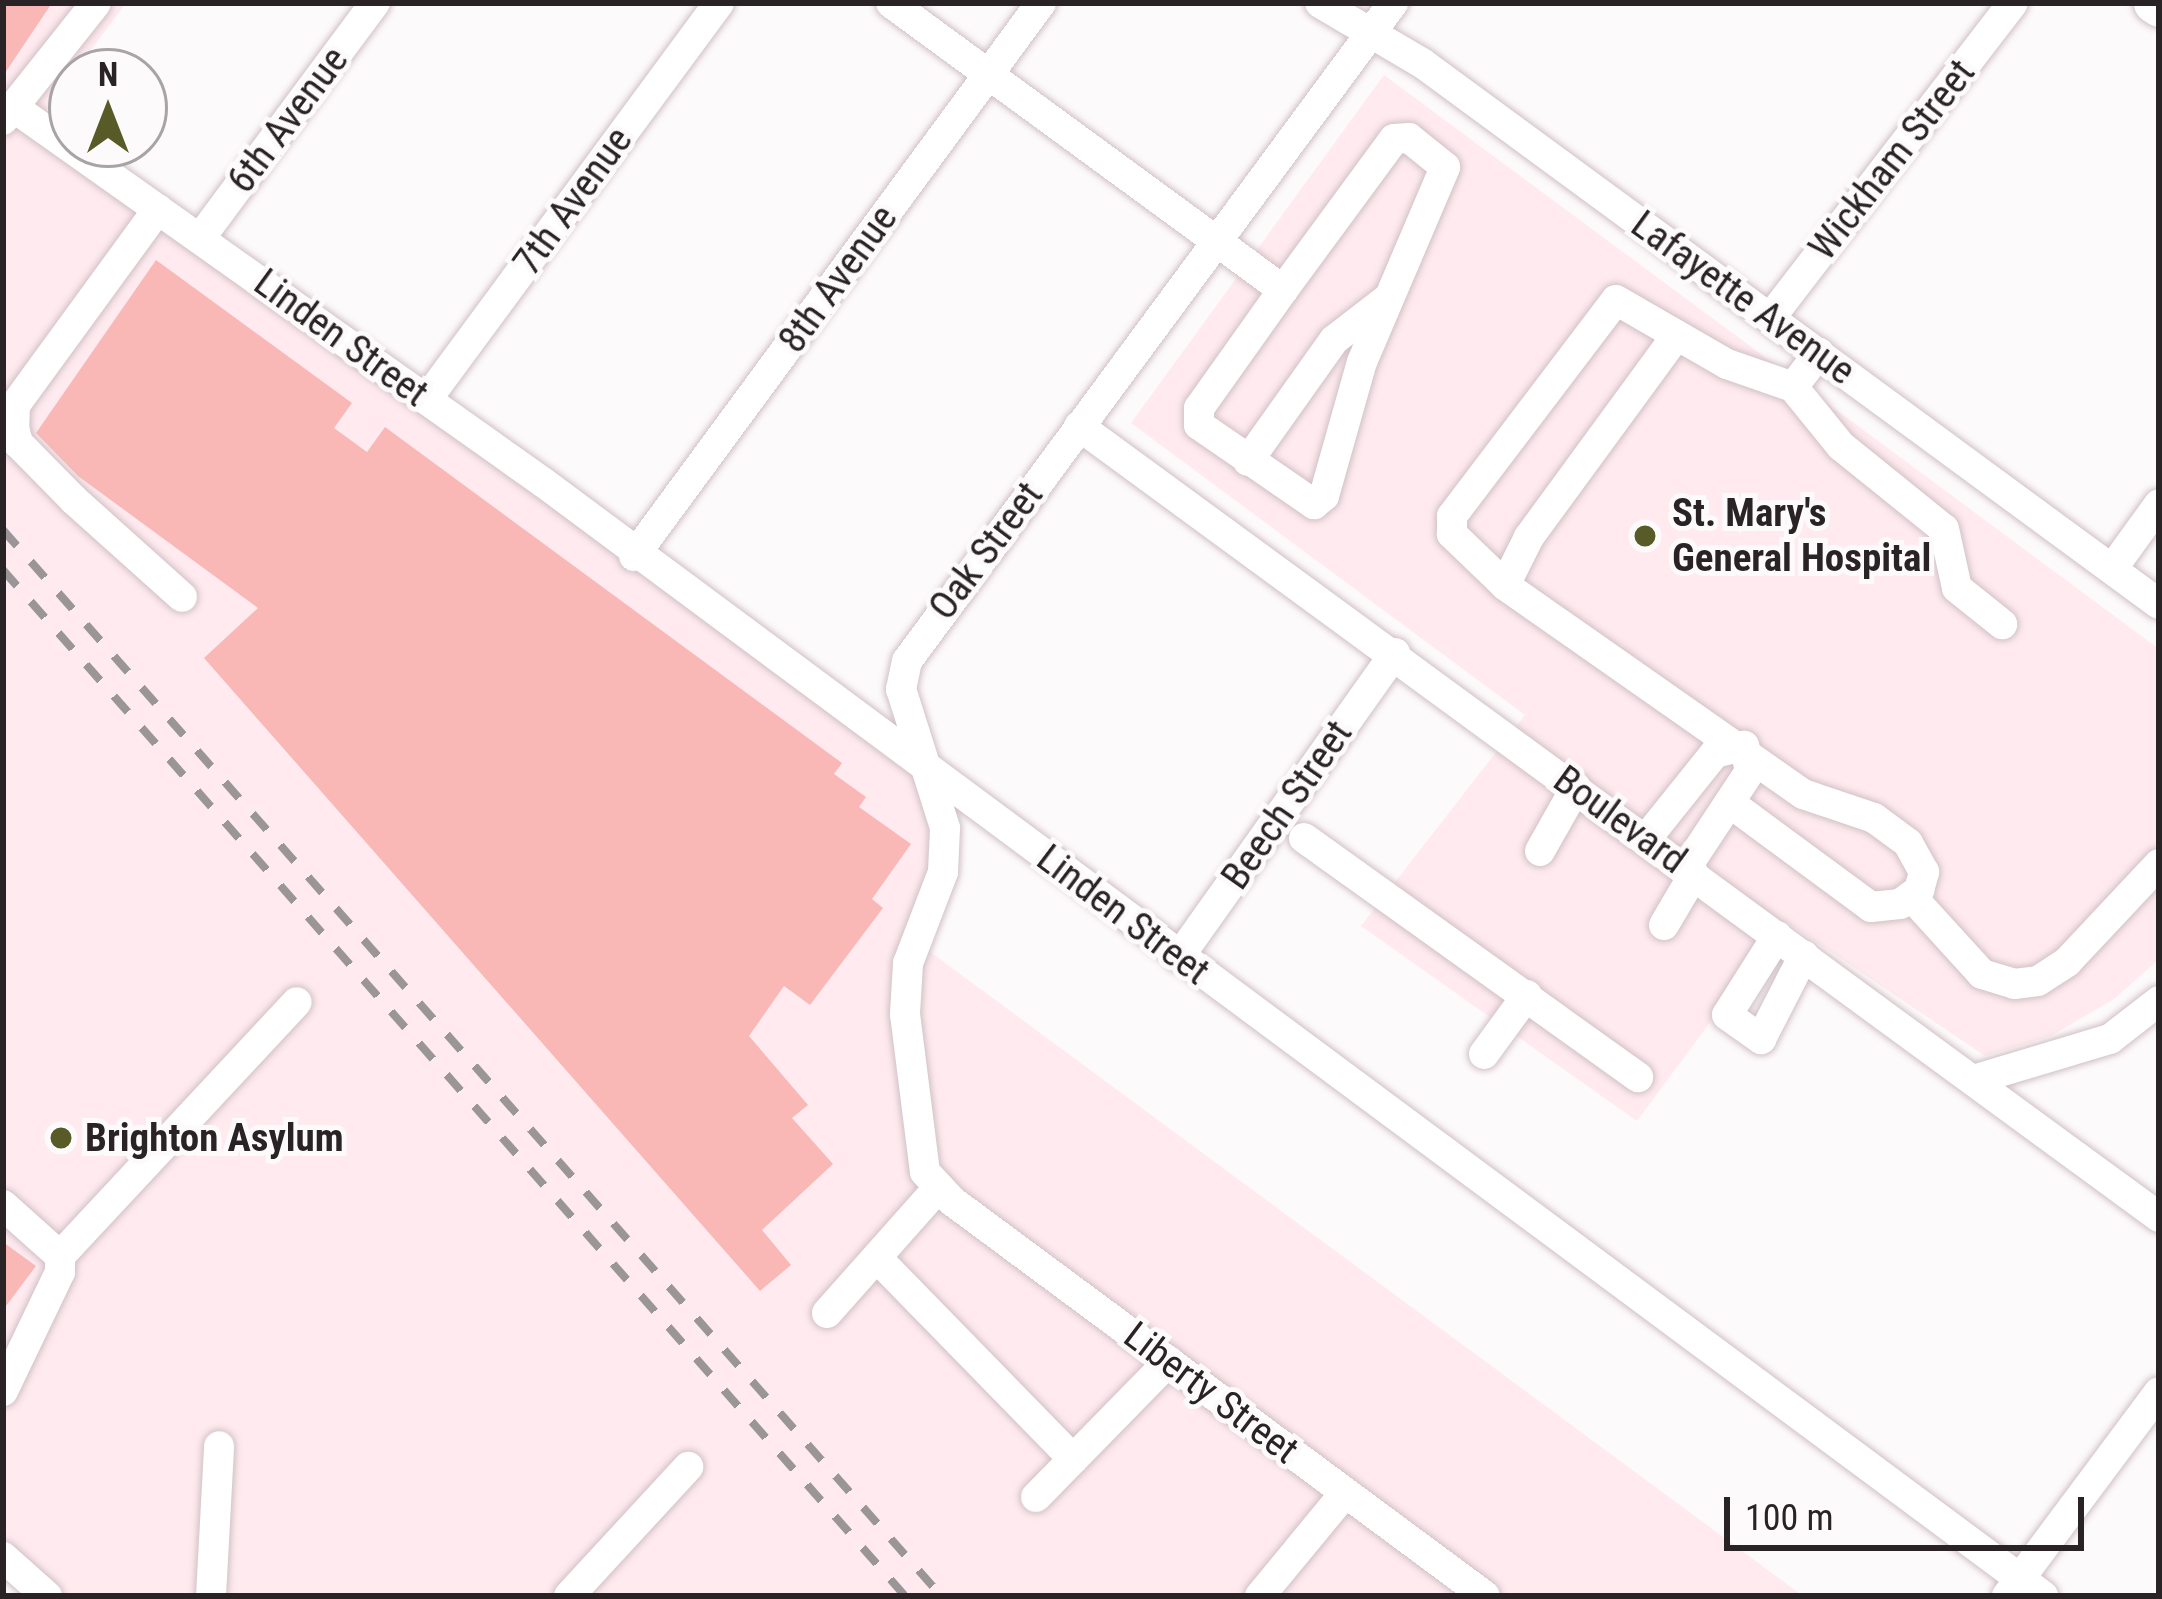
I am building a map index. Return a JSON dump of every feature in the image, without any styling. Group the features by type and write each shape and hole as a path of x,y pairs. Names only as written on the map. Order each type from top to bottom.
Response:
{"street":[{"path":"9,114 96,3"},
{"name":"6th Avenue","path":"201,237 375,3"},
{"name":"7th Avenue","path":"427,399 719,3"},
{"path":"891,3 1283,290"},
{"name":"8th Avenue","path":"634,556 1042,3"},
{"name":"Lafayette Avenue","path":"1321,3 1422,63 2159,604"},
{"name":"Oak Street","path":"938,1188 918,1142 905,1014 908,962 944,872 945,828 901,689 907,662 1393,3"},
{"name":"Wickham Street","path":"1771,317 2013,3"},
{"name":"Linden Street","path":"9,114 201,237 427,399 2023,1590"},
{"path":"1403,136 1434,154 1446,174 1426,200 1387,299 1324,496 1314,504 1199,424 1199,408 1283,290 1403,136"},
{"path":"158,209 15,405 14,428 18,443 60,486 182,597"},
{"path":"1248,461 1334,340 1387,299"},
{"path":"1730,803 1871,907 1911,896 1924,872 1908,842 1874,818 1803,794 1744,746 1505,585 1452,534 1463,496 1616,300 1677,335 1793,388 1841,446 1944,529 1957,588 2002,624"},
{"path":"1505,585 1529,537 1677,335"},
{"path":"1793,388 1819,353"},
{"name":"Boulevard","path":"1079,426 2159,1216"},
{"path":"2111,568 2159,504"},
{"name":"Beech Street","path":"1179,957 1395,653"},
{"path":"1664,925 1750,771 1744,746"},
{"path":"1646,839 1715,753 1744,746"},
{"path":"1540,851 1576,787"},
{"path":"1304,838 1638,1077"},
{"path":"1911,896 1982,974 2014,985 2038,981 2067,962 2159,864"},
{"path":"1777,936 1727,1015 1761,1039 1804,956"},
{"path":"1484,1054 1527,995"},
{"path":"1973,1080 2110,1039 2159,1000"},
{"path":"3,1391 60,1272 60,1256 297,1002"},
{"path":"827,1313 938,1188"},
{"name":"Liberty Street","path":"938,1188 1485,1596"},
{"path":"3,1205 60,1256"},
{"path":"877,1258 1073,1460"},
{"path":"1036,1497 1169,1361"},
{"path":"2023,1590 2159,1392"},
{"path":"211,1596 219,1446"},
{"path":"568,1596 688,1467"},
{"path":"1259,1596 1344,1494"},
{"path":"3,1558 47,1596"}],"shaded area":[{"path":"3,3 126,3 92,48 48,48 48,107 43,114 48,118 48,168 116,168 941,780 929,951 1803,1596 66,1596 3,1539"},
{"name":"St. Mary's General Hospital","path":"1384,75 2159,649 2159,959 2114,999 2051,1036 1985,1056 1785,921 1637,1121 1361,926 1525,715 1131,423"}],"building":[{"path":"3,3 52,3 3,76"},
{"path":"156,260 352,403 334,428 367,452 385,427 842,763 834,774 866,797 859,807 911,844 872,899 883,908 810,1005 784,986 749,1036 808,1105 792,1118 833,1164 762,1230 791,1265 760,1291 204,658 258,608 78,476 36,433"},
{"path":"3,1242 36,1266 3,1310"}],"railway":[{"path":"3,530 941,1596"},
{"path":"3,570 905,1596"}],"place":[{"name":"St. Mary's General Hospital","path":"1645,536"},
{"name":"Brighton Asylum","path":"61,1138"}]}
